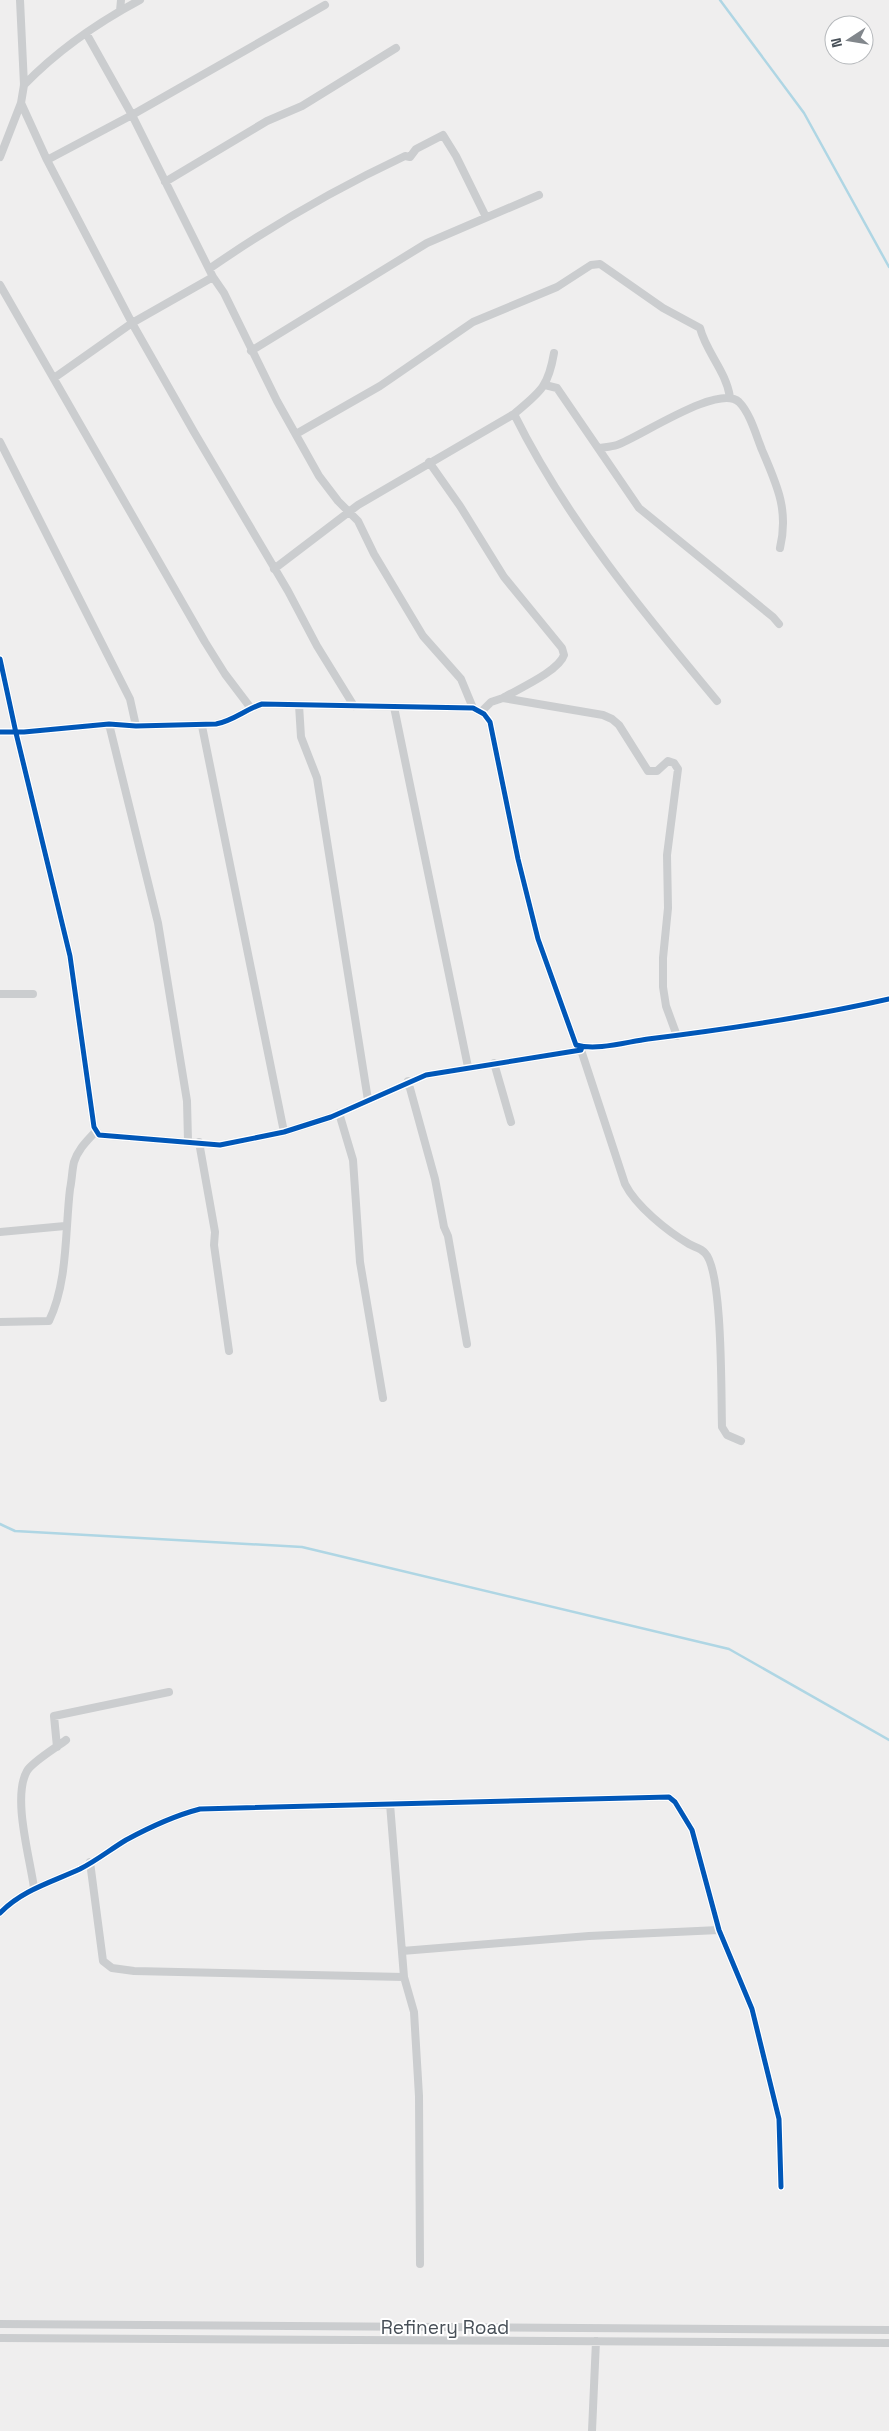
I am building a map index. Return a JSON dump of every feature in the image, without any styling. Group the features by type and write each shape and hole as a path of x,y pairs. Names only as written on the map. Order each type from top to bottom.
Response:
{"street":[{"path":"0,157 21,103 24,85 20,0"},
{"path":"120,0 120,11"},
{"path":"24,85 50,59 86,33 140,0"},
{"path":"47,160 132,115 325,5"},
{"path":"86,33 132,115 211,273 224,294 251,351 320,476 338,501 358,521 374,554 423,636 461,680 473,708"},
{"path":"165,182 267,122 302,106 396,48"},
{"path":"21,103 47,160 132,323 317,646 354,706"},
{"path":"54,378 132,323 211,273 276,225 340,188 405,156 410,157 416,149 443,135 456,156 486,217"},
{"path":"251,351 427,243 539,195"},
{"path":"296,434 380,386 480,318 557,288 591,265 600,264 610,269 663,308 700,328 704,345 712,354 726,381 730,397"},
{"path":"0,285 205,642 225,674 250,707"},
{"path":"274,569 349,512 428,462 514,414 545,385 551,372 554,353"},
{"path":"545,385 557,388 574,416 639,508 773,616 779,624"},
{"path":"598,448 616,445 650,426 683,412 720,398 730,397 738,402 747,415 780,492 785,528 780,548"},
{"path":"514,414 533,454 574,517 659,631 717,701"},
{"path":"0,442 130,699 136,726"},
{"path":"428,462 460,506 504,577 562,648 564,655 562,660 553,668 503,698 490,702 481,712"},
{"path":"0,659 70,956 85,1071 96,1132 104,1137 188,1141 220,1145 284,1132 340,1113 408,1081 426,1075 582,1048 677,1036 834,1011 889,999"},
{"path":"503,698 603,715 619,725 648,771 658,771 668,761 674,763 678,769 666,854 668,908 663,958 663,987 666,1006 677,1036"},
{"path":"0,732 16,733 109,724 202,726 226,722 250,707 262,704 473,708 481,712 490,722 518,859 538,939 573,1040 582,1048 625,1184 631,1196 689,1244 705,1252 710,1260 716,1283 722,1427 727,1435 742,1441"},
{"path":"299,705 300,736 316,778 368,1100"},
{"path":"394,707 468,1067"},
{"path":"109,724 158,923 187,1100 188,1141"},
{"path":"202,726 284,1132"},
{"path":"0,994 33,994"},
{"path":"494,1063 511,1122"},
{"path":"408,1081 435,1179 444,1227 448,1236 467,1344"},
{"path":"340,1113 352,1160 360,1262 383,1398"},
{"path":"0,1322 49,1320 57,1305 62,1276 65,1226 74,1162 82,1146 96,1132"},
{"path":"199,1142 215,1232 214,1245 229,1351"},
{"path":"0,1232 65,1226"},
{"path":"57,1747 54,1716 169,1692"},
{"path":"34,1888 22,1809 22,1788 27,1770 66,1740"},
{"path":"0,1913 10,1903 34,1888 90,1862 153,1825 178,1814 200,1809 669,1797 675,1802 692,1830 719,1930 752,2009 779,2119 781,2187"},
{"path":"390,1804 404,1977 414,2012 418,2077 420,2264"},
{"path":"90,1862 103,1961 112,1968 134,1971 404,1977"},
{"path":"402,1951 589,1936 719,1930"},
{"name":"Refinery Road","path":"0,2324 889,2330"},
{"path":"620,2328 620,2341"},
{"name":"Refinery Road","path":"0,2338 889,2342"},
{"path":"592,2431 596,2341"}],"waterway":[{"path":"720,0 804,113 889,267"},
{"path":"0,1524 15,1531 302,1547 729,1649 889,1740"}],"cycle path":[{"path":"0,659 70,956 94,1127 99,1135 220,1145 284,1132 331,1117 426,1075 581,1050 582,1047"},
{"path":"0,732 24,732 109,724 136,726 216,724 262,704 473,708 484,714 490,722 518,859 538,939 576,1045 602,1047 739,1027 889,999"},
{"path":"0,1913 28,1892 80,1869 135,1835 171,1818 200,1809 669,1797 675,1802 692,1830 719,1930 752,2009 779,2119 781,2187"}]}
